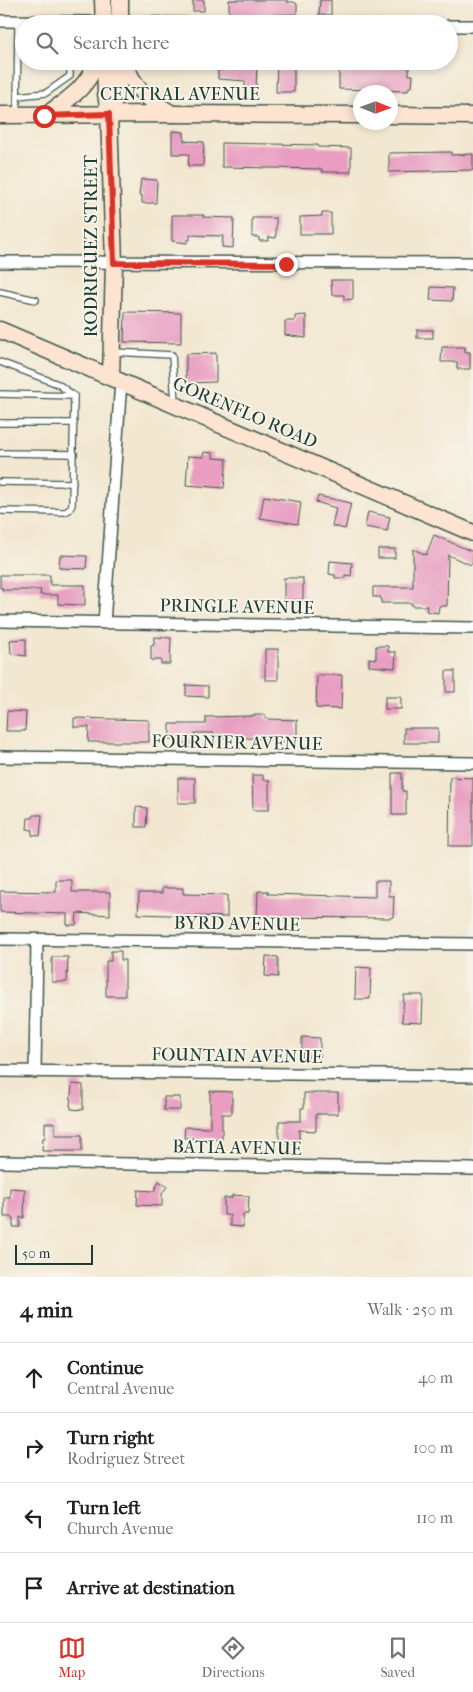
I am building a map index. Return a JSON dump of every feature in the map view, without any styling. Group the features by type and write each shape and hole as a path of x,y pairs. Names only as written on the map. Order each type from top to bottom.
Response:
{"main road":[{"path":"103,0 109,15"},
{"path":"115,15 120,0"},
{"path":"44,116 76,94 86,84 94,70"},
{"name":"RODRIGUEZ STREET","path":"105,70 109,114 114,263 111,352 116,379"},
{"name":"RODRIGUEZ STREET","path":"109,114 118,86 119,70"},
{"path":"127,70 138,88 151,101 172,114"},
{"name":"CENTRAL AVENUE","path":"0,115 353,115"},
{"path":"398,115 473,116"},
{"name":"GORENFLO ROAD","path":"0,330 473,533"}],"street":[{"path":"0,21 15,22"},
{"path":"458,26 473,26"},
{"path":"0,262 473,263"},
{"name":"RODRIGUEZ STREET","path":"104,623 116,379"},
{"name":"PRINGLE AVENUE","path":"0,622 473,628"},
{"name":"FOURNIER AVENUE","path":"0,757 473,763"},
{"name":"BYRD AVENUE","path":"0,939 473,944"},
{"path":"35,1072 37,940"},
{"name":"FOUNTAIN AVENUE","path":"0,1071 473,1076"},
{"name":"BATIA AVENUE","path":"0,1162 473,1169"}],"lane":[{"path":"16,115 17,70"},
{"path":"17,96 46,93 70,76 70,70"},
{"path":"0,292 36,300"},
{"path":"111,352 172,354 175,405"},
{"path":"0,362 58,384 74,396"},
{"path":"0,366 13,367"},
{"path":"0,394 74,396"},
{"path":"0,511 65,512 70,510 73,483 74,396"},
{"path":"0,423 74,424"},
{"path":"0,453 74,454"},
{"path":"0,482 73,483"}],"building":[{"path":"193,0 204,0 204,11 193,11"},
{"path":"229,0 287,0 287,2 297,4 297,14 233,15 233,13 229,13"},
{"path":"320,0 331,0 331,15 319,15"},
{"path":"218,70 257,70 256,88 245,87 245,81 218,79"},
{"path":"277,70 294,70 294,92 276,92"},
{"path":"339,70 409,70 409,75 413,75 412,87 409,87 408,91 398,91 398,85 353,85 353,89 339,89"},
{"path":"172,131 184,132 184,141 204,142 203,166 188,166 189,154 172,154"},
{"path":"222,143 318,145 318,147 351,148 351,172 322,172 322,169 222,167"},
{"path":"451,152 451,155 473,154 473,170 389,172 389,153"},
{"path":"141,179 157,180 156,203 142,203 142,195 139,195"},
{"path":"322,213 331,213 331,234 300,234 300,217 322,216"},
{"path":"172,215 204,215 203,217 234,218 233,248 222,247 223,236 190,235 190,240 187,240 187,243 172,241"},
{"path":"252,218 276,218 276,238 269,237 268,241 259,241 259,237 252,237"},
{"path":"331,280 353,280 353,299 344,300 344,295 332,295"},
{"path":"431,287 453,288 452,301 430,300"},
{"path":"125,312 181,313 181,343 124,342"},
{"path":"306,315 306,338 285,335 285,321 295,321 295,316"},
{"path":"417,330 433,330 433,338 417,338"},
{"path":"442,347 465,347 465,352 470,352 470,369 457,369 457,362 441,362"},
{"path":"216,353 216,382 186,383 186,354"},
{"path":"204,452 213,453 213,458 227,459 224,488 186,485 188,456 203,457"},
{"path":"264,496 301,502 298,524 260,518"},
{"path":"318,496 351,503 345,529 332,526 336,508 316,502"},
{"path":"368,512 390,517 387,531 365,527"},
{"path":"434,535 473,552 471,565 448,555 447,606 439,606 438,613 426,611 427,606 412,606 412,603 381,603 381,597 373,597 373,587 413,587 413,549 426,555"},
{"path":"378,549 395,549 395,558 378,558"},
{"path":"60,555 87,556 86,569 59,568"},
{"path":"330,561 352,563 351,576 345,575 345,578 335,578 335,575 329,574"},
{"path":"0,575 50,575 50,585 85,585 85,605 58,604 58,595 40,595 41,590 2,590 3,588 0,588"},
{"path":"284,578 303,578 303,600 284,600"},
{"path":"154,637 171,638 170,664 161,664 161,660 151,660 151,646 154,645"},
{"path":"26,639 26,656 11,654 10,640"},
{"path":"376,646 388,646 388,652 396,652 395,668 369,666 369,658 376,659"},
{"path":"265,649 278,649 278,680 265,680"},
{"path":"446,671 455,671 455,692 446,692"},
{"path":"317,675 342,675 341,709 316,708"},
{"path":"186,685 208,686 208,697 186,696"},
{"path":"385,697 401,697 401,709 385,709"},
{"path":"7,711 26,712 25,731 6,731"},
{"path":"265,715 265,718 268,719 297,720 297,742 275,741 275,739 214,737 214,733 195,733 195,743 181,743 181,739 170,739 170,724 206,724 206,717"},
{"path":"74,718 149,720 149,742 88,742 89,727 74,727"},
{"path":"404,728 438,728 438,743 404,743"},
{"path":"392,773 402,773 402,791 406,791 406,815 392,815"},
{"path":"252,775 263,775 263,780 269,780 269,810 253,810"},
{"path":"450,777 473,778 473,846 449,846"},
{"path":"178,778 195,778 195,803 178,803"},
{"path":"136,807 147,808 146,827 136,827"},
{"path":"33,815 42,815 40,836 32,835 33,830 27,829 28,818 33,818"},
{"path":"56,880 72,880 72,892 110,892 110,915 77,913 76,925 67,925 67,914 0,912 0,891 56,892"},
{"path":"375,881 389,881 389,896 394,896 393,917 257,917 258,891 268,891 268,894 375,897"},
{"path":"162,888 183,888 183,894 227,895 227,917 138,914 139,893 162,893"},
{"path":"111,951 121,951 121,960 125,960 125,996 106,996 106,961 111,961"},
{"path":"266,956 278,957 278,977 265,976"},
{"path":"52,957 68,957 67,982 52,982"},
{"path":"356,967 371,968 370,999 355,999"},
{"path":"404,995 423,995 422,1023 402,1022"},
{"path":"302,1037 320,1038 320,1057 302,1057"},
{"path":"72,1084 83,1085 83,1110 71,1109"},
{"path":"210,1091 232,1092 232,1114 222,1114 222,1139 184,1138 185,1127 210,1128"},
{"path":"304,1093 338,1093 338,1114 316,1114 316,1131 299,1130 299,1143 285,1143 285,1140 279,1140 279,1121 301,1121 301,1108 304,1108"},
{"path":"164,1097 180,1097 180,1110 164,1110"},
{"path":"45,1123 55,1123 55,1135 82,1135 82,1151 42,1151 43,1138 45,1138"},
{"path":"159,1181 167,1186 162,1194 162,1206 137,1205 138,1190 154,1191"},
{"path":"10,1188 25,1189 24,1218 20,1217 20,1227 13,1227 13,1217 4,1217 4,1197 10,1197"},
{"path":"232,1195 249,1196 248,1214 243,1214 243,1227 230,1226 230,1215 224,1215 224,1198 232,1198"}],"route":[{"path":"44,116 109,114 114,263 286,264"}]}
